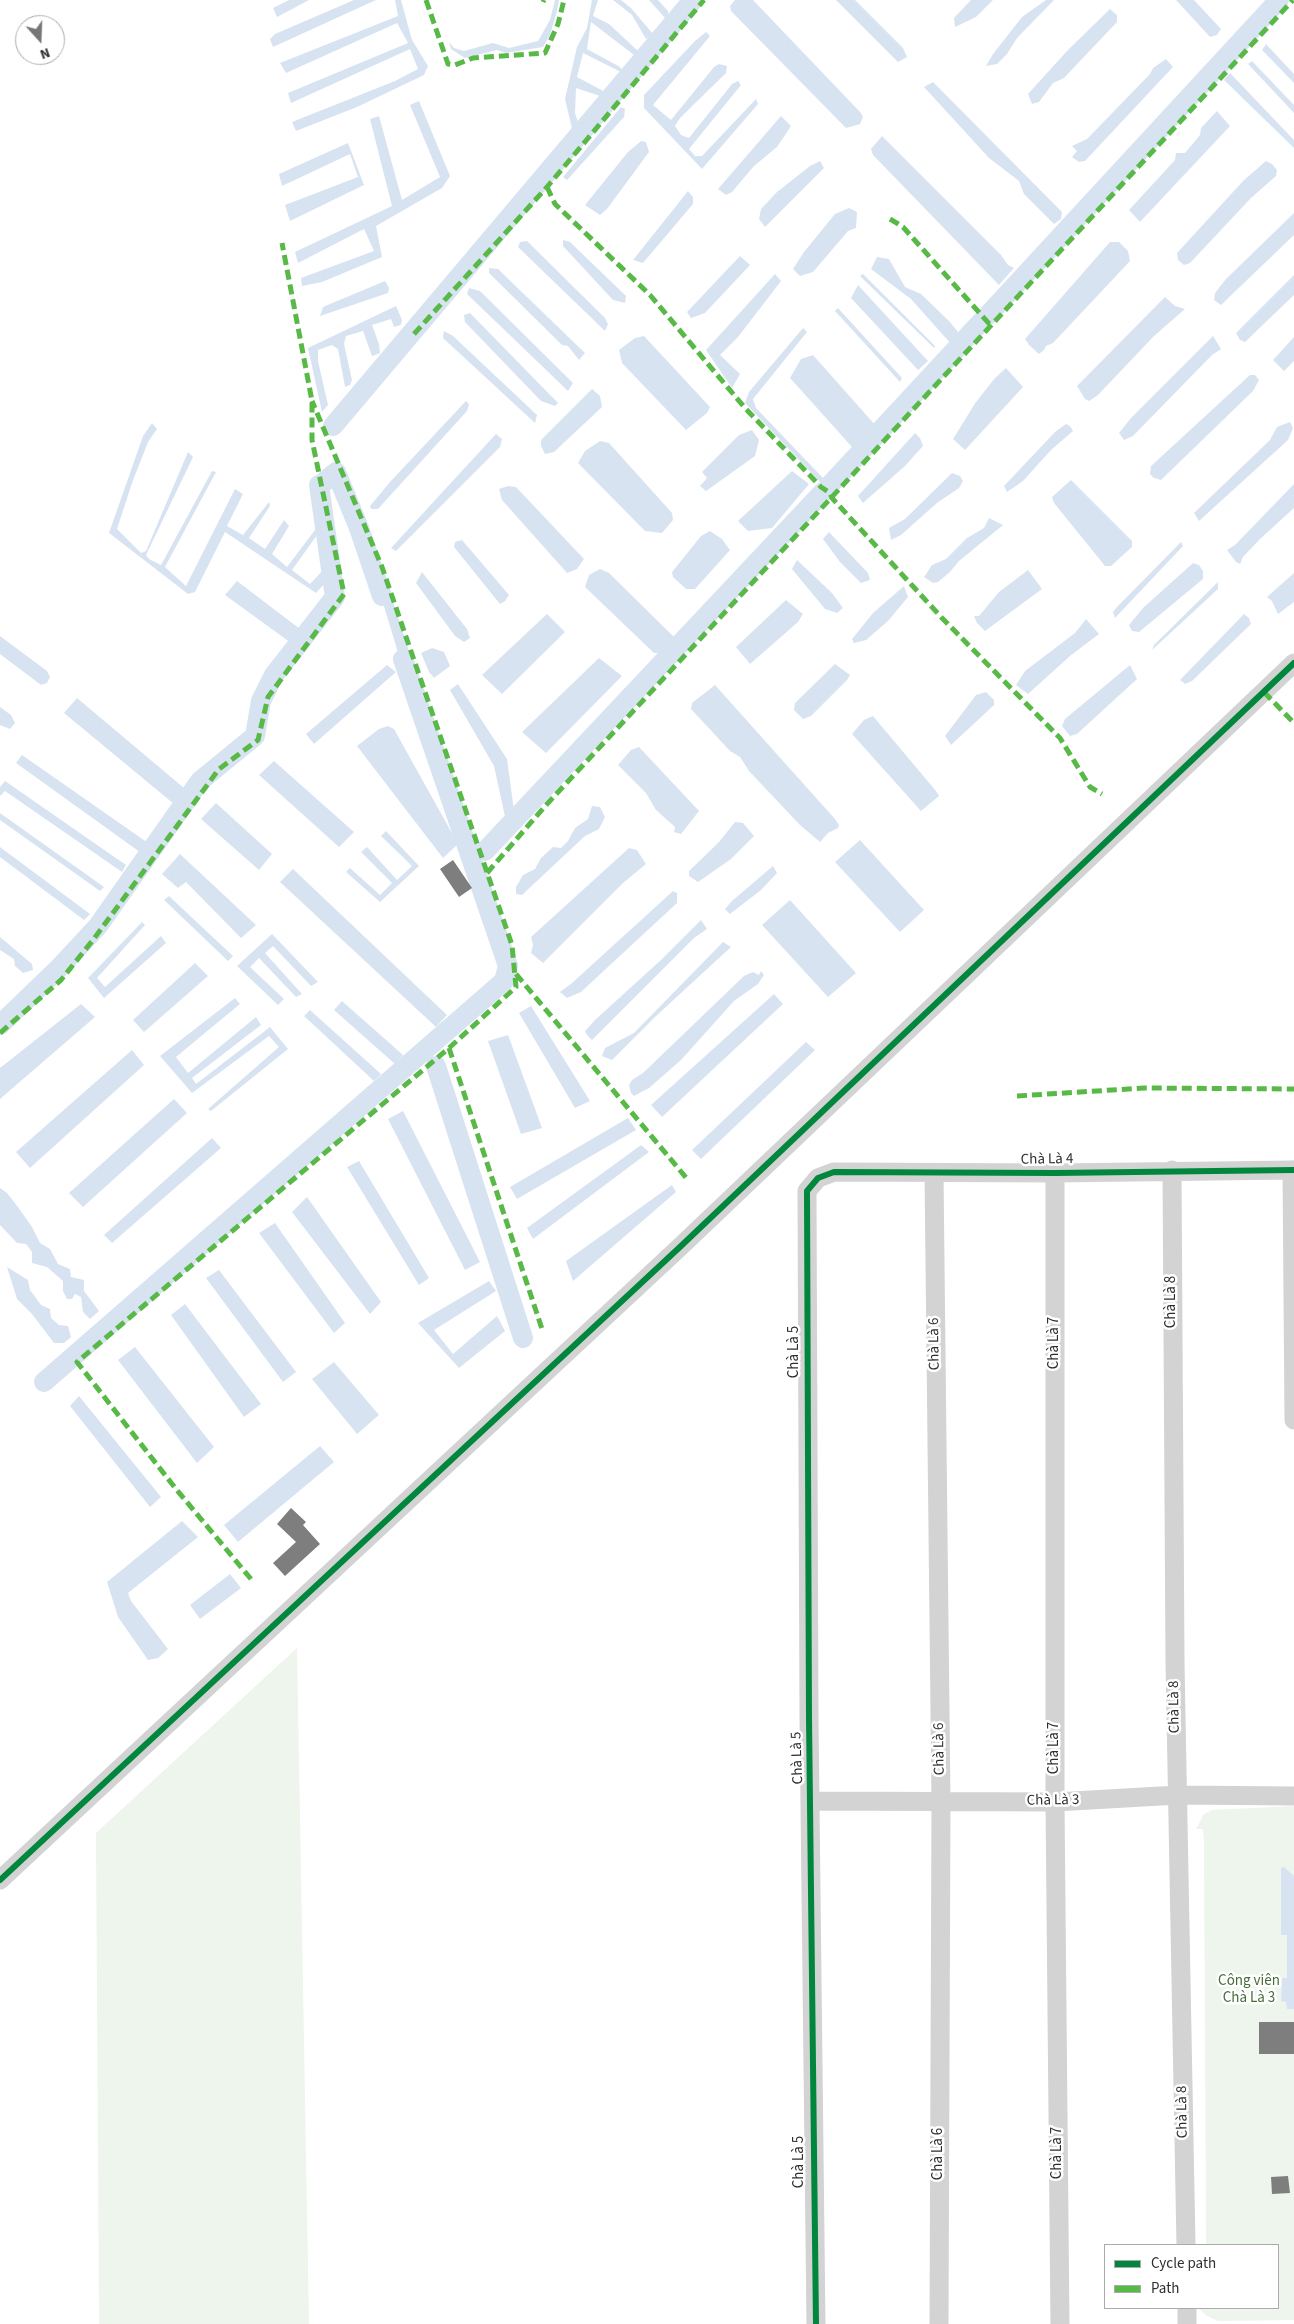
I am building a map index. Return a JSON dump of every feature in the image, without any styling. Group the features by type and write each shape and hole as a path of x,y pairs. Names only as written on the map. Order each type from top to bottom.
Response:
{"street":[{"path":"0,1880 681,1246 1294,663"},
{"name":"Chà Là 4","path":"806,1191 818,1178 834,1172 1055,1173 1172,1170 1293,1170"},
{"name":"Chà Là 8","path":"1172,1170 1175,1662 1186,2244"},
{"path":"1293,1170 1294,1420"},
{"name":"Chà Là 6","path":"934,1173 941,1802 939,2324"},
{"name":"Chà Là 7","path":"1055,1173 1055,1802 1060,2324"},
{"name":"Chà Là 5","path":"806,1191 809,1718 812,1801 813,2256 816,2324"},
{"name":"Chà Là 3","path":"812,1801 1055,1802 1178,1796 1294,1796"},
{"path":"1187,2309 1187,2324"}],"green space":[{"path":"297,1648 309,2324 99,2324 96,1833"},
{"name":"Công viên Chà Là 3","path":"1294,1806 1294,2320 1218,2321 1207,2316 1199,2309 1279,2309 1279,2244 1206,2244 1204,1845 1203,1829 1196,1829 1204,1814 1212,1810"}],"water":[{"path":"289,0 309,0 277,17 273,8"},
{"path":"354,0 376,0 273,47 270,39 275,34"},
{"path":"395,0 401,0 412,40 428,66 424,75 357,107 296,131 292,122 395,81 418,69 410,49 291,103 288,93 408,43 397,23 286,73 280,63 398,16"},
{"path":"555,0 559,0 557,11 550,35 543,47 506,53 497,50 465,58 451,49 449,42 454,48 464,51 493,43 509,48 538,41 550,20"},
{"path":"592,0 598,0 593,16 609,24 638,51 634,55 591,22 587,49 620,67 623,73 583,53 577,77 607,93 603,97 576,88 575,113 578,122 573,133 565,99 577,47 587,28"},
{"path":"613,0 621,0 631,8 653,34 646,39 632,15"},
{"path":"649,0 658,0 668,11 668,16 665,18"},
{"path":"735,0 753,0 861,113 863,117 860,124 846,128 731,11 730,6"},
{"path":"836,0 855,0 903,48 907,57 898,62"},
{"path":"971,0 993,0 976,17 955,27 954,18"},
{"path":"1046,0 1054,0 1017,38 1007,54 997,64 986,66 1022,17"},
{"path":"1176,0 1194,0 1221,29 1217,35 1210,37"},
{"path":"1110,9 1117,15 1117,22 1064,78 1053,83 1039,102 1032,104 1028,94 1067,51"},
{"path":"706,32 710,36 653,105 671,120 714,67 719,64 727,66 726,73 680,118 675,126 681,135 689,138 732,84 738,81 741,85 689,149 695,156 702,156 756,99 758,104 702,169 644,108 644,95 695,41"},
{"path":"1266,44 1294,74 1294,83 1262,50"},
{"path":"1166,59 1173,67 1085,161 1079,162 1072,157 1077,151 1072,146 1087,139 1150,74 1153,68"},
{"path":"1252,61 1294,105 1294,113 1248,64"},
{"path":"1230,73 1294,140 1294,148 1224,80"},
{"path":"933,82 1062,212 1061,219 1054,224 1024,194 1019,181 989,158 924,87"},
{"path":"419,101 450,176 442,188 376,226 382,257 322,282 302,286 301,278 374,251 364,229 298,263 295,252 392,206 370,119 379,116 402,200 440,177 410,105"},
{"path":"621,107 625,109 624,117 567,180 563,177"},
{"path":"1217,111 1230,126 1140,222 1129,210 1175,160 1176,153 1185,153 1200,135 1201,128"},
{"path":"781,116 791,126 777,147 754,166 732,192 726,195 718,189"},
{"path":"882,136 1001,255 1008,265 1014,268 999,285 873,155 871,149"},
{"path":"641,141 646,142 649,152 607,209 600,215 585,205 628,152"},
{"path":"348,143 364,185 290,221 285,205 358,177 350,154 282,186 279,174"},
{"path":"820,161 824,168 765,227 759,219 761,209 777,192 810,166"},
{"path":"1266,161 1277,170 1276,176 1251,198 1190,263 1184,265 1178,260 1177,253 1244,180"},
{"path":"688,191 693,197 693,204 643,263 633,260"},
{"path":"849,208 857,212 856,228 848,231 813,272 800,276 793,269 804,252 835,214"},
{"path":"1294,213 1294,235 1221,305 1214,300 1215,293 1226,279"},
{"path":"563,240 570,242 626,296 625,303 613,300 563,246"},
{"path":"527,241 605,318 608,324 605,331 518,247 520,242"},
{"path":"1110,242 1119,242 1128,251 1130,261 1053,343 1046,346 1039,354 1025,339"},
{"path":"740,256 750,265 705,313 691,318 687,312"},
{"path":"877,257 889,259 905,287 921,294 950,322 958,332 952,345 911,299 871,269"},
{"path":"489,268 498,269 585,353 579,360 568,346 562,345 489,273"},
{"path":"775,274 781,281 738,337 720,355 740,374 732,388 706,350"},
{"path":"863,274 935,346 934,348 860,276"},
{"path":"1294,275 1294,295 1245,342 1240,340 1236,333"},
{"path":"385,281 389,288 388,293 320,316 323,307"},
{"path":"858,285 928,361 918,370 851,298"},
{"path":"469,288 480,291 573,383 568,391 467,294"},
{"path":"1165,297 1175,306 1185,309 1154,336 1098,395 1089,401 1085,399 1077,386"},
{"path":"396,306 402,320 401,325 394,327 391,319 372,325 379,344 380,353 372,356 363,331 346,336 344,344 352,380 350,385 345,387 338,349 332,345 318,350 318,361 328,405 322,412 308,348"},
{"path":"838,308 902,378 900,382 835,311"},
{"path":"470,313 558,403 555,406 541,401 465,322 464,315"},
{"path":"803,328 807,332 753,399 756,408 823,478 822,484 745,403 749,392"},
{"path":"444,331 453,336 537,415 535,423 443,338"},
{"path":"644,336 710,407 707,413 686,430 622,363 619,350 635,338"},
{"path":"1213,336 1221,349 1212,355 1133,436 1124,440 1119,433 1131,418"},
{"path":"1294,337 1294,361 1284,371 1273,360"},
{"path":"813,355 877,427 866,442 852,447 790,378 801,359"},
{"path":"1006,368 1023,387 965,450 953,439 976,402 995,378"},
{"path":"1250,375 1255,375 1259,380 1253,391 1161,480 1154,478 1150,474 1151,466"},
{"path":"592,389 600,396 602,407 554,452 545,454 541,446 541,440"},
{"path":"466,401 469,404 467,411 378,509 371,509 370,506 390,482"},
{"path":"1290,422 1293,428 1288,440 1199,521 1194,513 1270,440 1277,427"},
{"path":"152,423 157,429 148,442 117,529 141,553 146,551 188,452 193,457 146,555 149,559 161,565 212,471 216,472 165,567 186,586 235,489 243,494 227,526 243,535 269,502 270,506 249,538 265,549 284,520 289,526 272,554 287,567 318,526 320,531 292,570 310,584 325,568 327,581 316,593 225,532 195,592 188,594 109,533 143,436"},
{"path":"1066,424 1073,431 1051,450 1023,481 1007,492 1004,486 1055,432"},
{"path":"752,430 759,440 755,456 706,491 700,486 707,478 702,472 739,435"},
{"path":"915,433 920,438 923,446 905,466 863,503 858,496"},
{"path":"496,434 502,439 500,447 396,551 391,548"},
{"path":"600,441 609,443 672,513 673,520 662,533 645,531 578,463 585,451"},
{"path":"792,471 809,484 772,528 748,531 738,521"},
{"path":"952,473 960,476 963,481 959,488 937,503 901,535 891,540 889,528 905,519"},
{"path":"1071,480 1132,541 1132,547 1111,566 1105,566 1054,503 1052,497"},
{"path":"1294,484 1294,508 1260,539 1243,557 1240,564 1236,562 1227,550 1235,545"},
{"path":"508,486 516,487 584,559 577,569 567,573 502,500 499,489"},
{"path":"989,518 1003,525 959,561 938,582 933,583 924,577 932,565 946,559 967,538 984,528"},
{"path":"710,531 722,539 730,550 695,589 686,589 673,577 672,572 701,536"},
{"path":"829,532 868,573 870,580 861,583 840,562 823,539"},
{"path":"462,540 509,595 505,601 500,604 454,547 455,542"},
{"path":"1181,542 1183,546 1115,618 1113,612 1117,607"},
{"path":"797,560 832,593 843,608 837,613 825,609 792,569"},
{"path":"1193,563 1199,565 1203,571 1203,579 1139,632 1132,631 1129,625 1143,608"},
{"path":"382,567 414,667 416,682 411,685 406,679 373,570"},
{"path":"600,569 609,573 676,639 674,646 665,653 654,653 585,587 589,575"},
{"path":"1028,570 1042,589 985,631 977,623 974,616 979,616 999,592"},
{"path":"422,572 467,629 470,638 464,642 455,636 416,583"},
{"path":"1294,573 1294,602 1278,614 1272,601 1267,597"},
{"path":"237,581 300,629 291,643 225,595"},
{"path":"1218,582 1218,589 1152,650 1154,645"},
{"path":"904,586 908,597 888,621 866,640 854,643 852,639 873,613"},
{"path":"786,600 803,614 798,622 750,664 736,647"},
{"path":"547,614 565,632 502,694 482,675"},
{"path":"1244,614 1249,618 1251,624 1192,681 1185,684 1180,680"},
{"path":"1086,619 1099,634 1070,656 1028,694 1016,685 1025,671 1075,633"},
{"path":"0,636 47,671 50,677 47,683 41,685 0,654"},
{"path":"432,648 444,652 450,666 434,678 429,672 421,653"},
{"path":"599,658 622,676 546,753 522,732"},
{"path":"835,664 850,675 811,716 803,719 794,710 795,703"},
{"path":"387,665 396,672 314,744 306,734"},
{"path":"1130,665 1137,679 1077,734 1070,736 1062,726 1065,719"},
{"path":"458,684 507,759 515,818 506,821 494,766 450,690"},
{"path":"715,685 835,819 839,825 838,828 828,833 820,842 800,825 749,771 740,757 730,751 691,709 692,703"},
{"path":"986,692 994,700 994,705 951,745 945,736 976,695"},
{"path":"77,698 184,788 174,804 64,713"},
{"path":"0,707 11,715 15,723 10,729 0,725"},
{"path":"873,716 939,796 921,811 852,734 864,720"},
{"path":"388,726 394,729 458,844 443,858 357,746 379,729"},
{"path":"639,747 699,811 681,834 674,832 675,827 656,810 646,793 618,765 631,750"},
{"path":"22,755 151,845 144,855 16,763"},
{"path":"274,761 354,832 339,847 259,775"},
{"path":"5,781 126,865 122,872 5,791 0,796 0,787"},
{"path":"216,803 272,854 259,870 201,819"},
{"path":"592,806 600,807 605,817 599,829 585,836 522,895 516,894 516,887 523,875 535,869 541,858 553,847 561,848 568,841 575,828 588,819"},
{"path":"0,813 104,887 100,891 0,820"},
{"path":"735,822 743,823 754,836 731,859 698,882 689,876 689,871 719,842"},
{"path":"386,831 419,866 380,902 346,872 350,868 380,895 392,883 361,852 367,847 397,880 412,866 381,836"},
{"path":"860,840 924,910 900,932 835,862"},
{"path":"0,847 90,914 84,920 0,857"},
{"path":"629,848 637,850 646,864 623,883 543,963 531,953 533,945 531,937"},
{"path":"180,854 256,925 241,938 186,882 178,888 162,874"},
{"path":"773,866 777,873 761,890 730,914 725,909 732,901"},
{"path":"293,869 447,1015 436,1027 280,882"},
{"path":"673,891 677,893 677,903 581,992 567,998 560,992 572,983"},
{"path":"169,896 233,956 228,961 164,900"},
{"path":"790,900 856,973 828,997 762,925"},
{"path":"701,920 707,929 694,938 592,1040 585,1031"},
{"path":"142,922 145,925 97,978 105,987 161,936 166,943 104,998 88,978"},
{"path":"272,934 318,982 311,986 273,946 265,953 302,994 296,997 259,958 250,967 284,999 278,1005 237,966"},
{"path":"0,937 32,964 33,970 23,973 15,966 14,959 0,950"},
{"path":"723,942 731,947 656,1016 612,1060 602,1056 605,1048 634,1033"},
{"path":"195,963 208,976 144,1032 133,1020"},
{"path":"761,971 764,975 758,984 734,1001 681,1060 649,1088 634,1096 631,1093 629,1085 632,1080 643,1073 744,976 753,972 759,975"},
{"path":"774,994 783,1004 662,1117 651,1105"},
{"path":"235,998 240,1004 176,1057 188,1073 256,1017 261,1025 192,1078 196,1084 270,1027 288,1049 211,1111 208,1109 279,1047 269,1036 192,1093 160,1056"},
{"path":"342,1001 403,1055 395,1064 334,1010"},
{"path":"81,1004 95,1017 0,1099 0,1068"},
{"path":"531,1006 590,1101 575,1108 519,1013"},
{"path":"310,1010 381,1074 374,1081 304,1016"},
{"path":"508,1035 542,1128 521,1134 488,1041"},
{"path":"806,1042 815,1050 701,1159 692,1150"},
{"path":"132,1050 144,1065 30,1168 16,1152"},
{"path":"174,1099 187,1113 83,1207 69,1193"},
{"path":"403,1111 480,1262 465,1270 388,1119"},
{"path":"628,1118 636,1130 517,1199 510,1187"},
{"path":"212,1138 221,1148 112,1243 104,1235"},
{"path":"641,1145 649,1152 533,1239 527,1228"},
{"path":"359,1161 429,1278 419,1285 347,1167"},
{"path":"672,1185 676,1192 573,1281 566,1261"},
{"path":"0,1188 7,1193 18,1207 32,1227 40,1243 50,1249 58,1264 70,1269 71,1277 84,1280 84,1291 99,1311 90,1319 83,1312 81,1297 75,1294 72,1299 67,1299 63,1291 63,1281 47,1267 32,1263 32,1252 26,1244 17,1243 0,1225"},
{"path":"307,1197 381,1302 370,1314 292,1212"},
{"path":"275,1223 345,1323 334,1333 259,1233"},
{"path":"7,1267 28,1280 30,1290 41,1305 50,1309 51,1318 59,1325 68,1326 71,1337 64,1343 54,1343 32,1314 17,1299"},
{"path":"219,1270 296,1372 283,1382 206,1278"},
{"path":"489,1281 496,1291 434,1330 453,1354 497,1316 505,1331 459,1368 418,1323"},
{"path":"185,1304 261,1404 244,1417 171,1315"},
{"path":"135,1347 214,1447 197,1463 118,1360"},
{"path":"334,1362 379,1415 357,1434 312,1379"},
{"path":"79,1396 161,1497 150,1507 70,1406"},
{"path":"320,1446 334,1462 238,1542 224,1525"},
{"path":"182,1521 198,1537 128,1593 131,1601 168,1649 158,1658 148,1660 118,1617 107,1582"},
{"path":"230,1574 241,1588 200,1619 190,1605"},
{"path":"1284,1867 1294,1876 1294,2009 1287,2009 1286,2002 1281,2001 1282,1978 1287,1978 1287,1935 1281,1935 1281,1868"}],"building":[{"path":"453,860 472,888 459,897 440,869"},
{"path":"291,1508 306,1522 303,1525 320,1544 285,1576 273,1563 296,1542 277,1524"},
{"path":"1259,2022 1294,2022 1294,2054 1259,2054"},
{"path":"1288,2176 1290,2193 1272,2194 1271,2177"}],"waterway":[{"path":"333,426 693,0"},
{"path":"988,315 1279,0"},
{"path":"829,486 982,321"},
{"path":"324,482 336,472 359,528 382,596"},
{"path":"0,1025 59,968 98,926 200,781 255,736 261,701 274,675 335,597 319,485"},
{"path":"485,851 823,492"},
{"path":"44,1382 504,981 508,966 403,659"},
{"path":"436,1066 523,1338"}],"marked path":[{"path":"426,0 448,64 455,65 473,58 545,53 558,24 564,0"},
{"path":"414,334 547,187 704,0"},
{"path":"487,873 547,804 1293,0"},
{"path":"547,187 555,204 650,295 745,408 821,487 830,493 832,498 942,618 1060,738 1090,787 1102,794"},
{"path":"890,219 903,227 992,327"},
{"path":"0,1033 61,980 93,940 219,769 258,740 268,697 344,594 312,440 312,401 282,243"},
{"path":"251,1579 176,1489 77,1362 449,1048 516,987 512,945 382,567 312,401"},
{"path":"1264,692 1294,723"},
{"path":"516,974 688,1180"},
{"path":"449,1048 542,1329"},
{"path":"1017,1096 1144,1088 1294,1089"}],"cycle path":[{"path":"0,1880 681,1246 1294,663"},
{"path":"816,2324 809,1718 807,1191 818,1178 834,1172 1055,1173 1294,1170"}]}
